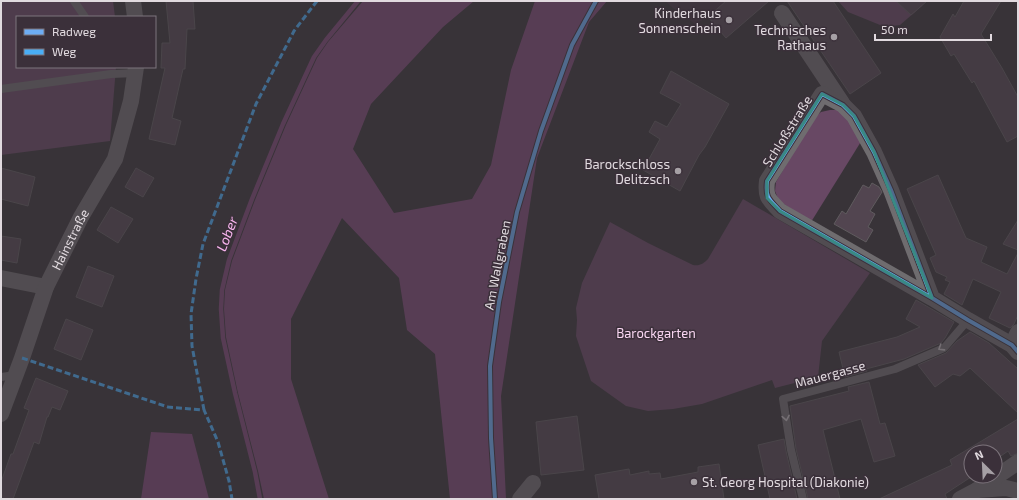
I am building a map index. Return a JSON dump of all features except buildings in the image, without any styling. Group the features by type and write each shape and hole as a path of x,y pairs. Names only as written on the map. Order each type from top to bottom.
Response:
{"street":[{"path":"133,1 135,16"},
{"name":"Schloßstraße","path":"782,13 843,105 854,116 874,152 891,190 932,298"},
{"name":"Hainstraße","path":"1,414 8,376 22,358 46,287 81,217 115,159 130,101 135,70"},
{"name":"Schloßstraße","path":"843,105 822,94 767,182 767,198 786,215 968,320 1016,343"},
{"path":"1,278 46,287"},
{"path":"960,499 977,490 1018,462"},
{"path":"520,499 533,483"},
{"path":"977,490 1010,493"}],"lane":[{"path":"74,1 84,16"},
{"path":"1,89 112,71 135,70"},
{"name":"Mauergasse","path":"803,499 791,450 783,399 895,369 944,348 968,320"}],"highlighted area":[{"path":"822,94 843,105 854,116 874,152 932,298 780,211 767,198 767,181"}],"shaded area":[{"path":"363,1 474,1 443,27 371,104 353,149 394,213 472,199 491,165 511,70 535,1 607,1 589,22 537,158 501,396 506,499 450,499 435,354 407,330 399,278 342,218 291,319 291,379 329,499 264,499 226,337 224,309 225,290 232,261 255,200 286,125 317,58 328,42"},
{"name":"Kinderhaus Sonnenschein","path":"665,1 769,1 726,38 708,17 695,24"},
{"path":"151,432 192,434 209,499 141,499"}],"green space":[{"path":"1,1 113,1 115,16 16,16 16,68 116,68 110,141 1,155"},
{"path":"838,1 924,1 922,6 900,25 885,27 848,12"},
{"path":"839,110 847,116 862,140 811,222 779,201 775,191 776,182 814,118 821,112"},
{"name":"Barockgarten","path":"743,199 870,273 822,341 818,377 775,388 772,380 702,404 673,409 648,411 626,406 591,381 576,336 576,308 582,283 610,222 693,265 700,265 708,259"}],"waterway":[{"name":"Lober","path":"260,499 223,338 221,309 222,290 229,260 252,199 283,124 314,57 358,1"}],"marked path":[{"path":"204,410 192,346 191,314 203,244 256,104 294,31 317,1"},
{"path":"22,358 168,407 204,410 218,442 229,481 232,499"}],"cycle path":[{"name":"Am Wallgraben","path":"495,499 491,438 490,366 499,302 517,212 541,131 572,45 596,1"},
{"path":"932,298 891,190 874,152 854,116 843,105 822,94 767,181 767,195 771,201 780,211 1012,345 1018,352"}],"place":[{"name":"Kinderhaus Sonnenschein","path":"729,20"},
{"name":"Technisches Rathaus","path":"834,37"},
{"name":"Barockschloss Delitzsch","path":"678,171"},
{"name":"St. Georg Hospital (Diakonie)","path":"694,482"}]}
